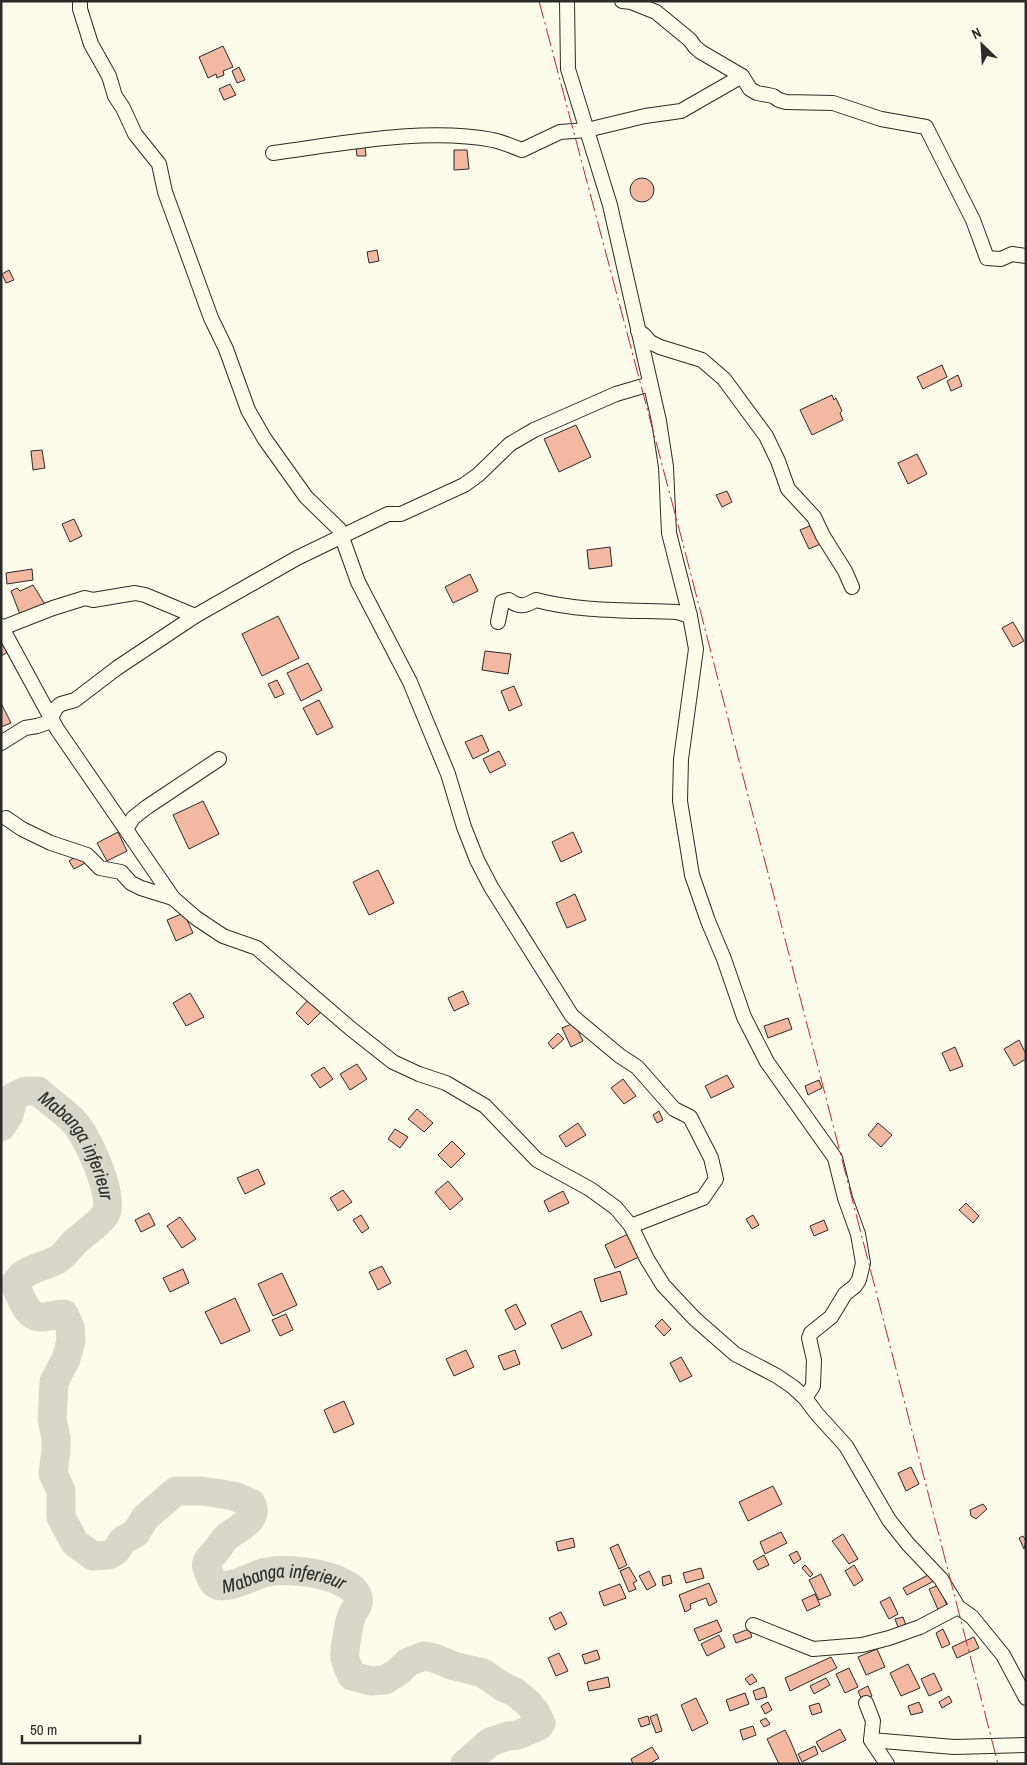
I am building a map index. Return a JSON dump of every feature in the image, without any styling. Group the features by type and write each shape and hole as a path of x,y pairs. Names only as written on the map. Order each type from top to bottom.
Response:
{"street":[{"path":"80,1 80,9 91,44 109,76 115,96 135,134 159,164 164,192 248,410 264,438 306,497 339,528 358,582 414,691 448,774 464,827 477,860 491,887 572,1016 620,1056 637,1067 674,1109 690,1117 711,1158 716,1178 703,1198 631,1226"},
{"path":"567,1 568,69 610,205 659,421 666,468 669,533 690,616 696,649 681,759 680,801 692,875 708,921 724,958 744,1017 767,1062 835,1158 844,1198 858,1234 863,1263 859,1280 855,1286 845,1294 831,1317 811,1333 809,1338 814,1360 813,1386 805,1398"},
{"path":"622,1 630,2 656,12 690,40 701,52 742,76 750,89 757,93 773,96 786,102 833,103 881,119 926,127 973,220 987,258 1001,259 1012,254 1026,256"},
{"path":"273,153 381,138 448,135 493,140 522,150 560,132 587,130 645,116 681,111 742,76"},
{"path":"638,330 650,342 660,347 702,360 724,379 766,436 788,489 814,517 852,587"},
{"path":"1,743 25,728 49,722 56,708 61,704 75,700 117,668 195,616 296,558 388,514 401,514 464,485 510,444 534,430 616,394 650,384"},
{"path":"195,616 145,595 135,593 92,600 85,598 2,627 57,729 173,898 196,918 223,936 257,948 350,1028 393,1062 419,1074 446,1083 485,1106 536,1160 590,1189 616,1208 631,1226 647,1259 663,1285 695,1318 735,1354 777,1376 805,1398 846,1446 890,1520 941,1580 958,1607 972,1617 1003,1655 1022,1684 1026,1698"},
{"path":"498,622 502,602 509,600 517,606 525,606 536,600 551,604 595,608 677,612 690,616"},
{"path":"126,829 133,818 146,807 219,759"},
{"path":"6,818 22,829 86,855 100,868 121,872 131,883 141,888 173,898"},
{"path":"753,1626 813,1649 862,1645 890,1638 920,1627 958,1607"},
{"path":"866,1704 873,1722 871,1740 887,1764"},
{"path":"871,1740 954,1747 1026,1745"}],"building":[{"path":"223,46 233,67 223,71 224,75 217,78 216,74 208,78 199,57"},
{"path":"239,67 245,80 237,83 232,71"},
{"path":"230,84 236,95 224,100 219,89"},
{"path":"365,147 366,156 357,156 356,148"},
{"path":"454,150 467,150 469,169 454,170"},
{"path":"642,178 647,179 653,185 653,195 647,201 642,202 637,201 631,195 630,190 631,185 637,179"},
{"path":"377,250 379,261 369,263 367,252"},
{"path":"9,270 14,280 6,283 2,274"},
{"path":"942,365 947,377 923,389 917,377"},
{"path":"958,375 962,386 951,391 947,381"},
{"path":"832,395 834,400 836,398 842,411 840,413 843,420 812,435 800,410"},
{"path":"576,425 591,457 559,472 544,439"},
{"path":"42,450 45,468 33,470 31,451"},
{"path":"917,454 927,474 908,484 898,463"},
{"path":"727,491 732,502 722,507 716,495"},
{"path":"74,519 82,536 70,542 62,524"},
{"path":"814,524 823,543 809,549 800,530"},
{"path":"610,547 612,566 589,569 587,550"},
{"path":"32,569 33,580 7,584 6,573"},
{"path":"470,574 478,591 453,603 445,587"},
{"path":"33,585 46,606 21,617 11,591 17,588 20,591"},
{"path":"278,616 299,658 262,676 242,634"},
{"path":"1013,622 1024,641 1013,647 1002,628"},
{"path":"1,640 8,652 1,656"},
{"path":"485,651 511,654 508,674 482,670"},
{"path":"308,663 322,690 301,701 287,673"},
{"path":"277,680 284,694 275,698 268,684"},
{"path":"514,686 522,705 509,711 501,691"},
{"path":"319,700 333,727 317,735 303,708"},
{"path":"1,703 11,723 1,727"},
{"path":"482,735 489,751 473,759 465,742"},
{"path":"499,751 506,765 490,773 483,759"},
{"path":"203,801 219,834 189,849 173,815"},
{"path":"118,832 127,851 107,861 97,843"},
{"path":"573,832 582,852 561,862 552,842"},
{"path":"79,854 85,863 74,869 69,861"},
{"path":"378,870 394,903 369,915 353,882"},
{"path":"575,894 586,920 567,928 556,903"},
{"path":"184,913 193,933 176,941 167,920"},
{"path":"463,991 469,1004 454,1011 448,998"},
{"path":"190,993 204,1017 186,1026 173,1003"},
{"path":"310,998 323,1010 308,1025 296,1013"},
{"path":"788,1018 792,1029 768,1038 764,1026"},
{"path":"574,1023 583,1041 571,1047 562,1028"},
{"path":"558,1033 564,1039 553,1049 548,1043"},
{"path":"1019,1040 1026,1054 1026,1059 1014,1066 1004,1049"},
{"path":"955,1047 963,1066 950,1071 942,1053"},
{"path":"357,1064 367,1079 350,1090 340,1074"},
{"path":"324,1067 333,1079 320,1088 311,1075"},
{"path":"727,1075 734,1087 711,1098 705,1086"},
{"path":"623,1079 636,1096 624,1104 611,1088"},
{"path":"819,1080 822,1088 808,1095 805,1086"},
{"path":"417,1109 433,1123 424,1132 408,1119"},
{"path":"659,1111 663,1120 657,1123 653,1115"},
{"path":"578,1123 586,1135 566,1147 559,1136"},
{"path":"878,1123 892,1135 881,1147 868,1135"},
{"path":"395,1129 408,1137 400,1148 388,1139"},
{"path":"452,1141 465,1154 451,1168 438,1155"},
{"path":"258,1169 265,1184 245,1194 237,1178"},
{"path":"448,1181 463,1199 450,1210 435,1192"},
{"path":"343,1190 352,1202 338,1211 330,1198"},
{"path":"563,1191 569,1203 549,1212 544,1201"},
{"path":"966,1203 979,1216 973,1223 959,1210"},
{"path":"149,1213 155,1225 141,1232 135,1220"},
{"path":"361,1215 369,1228 362,1233 353,1220"},
{"path":"753,1215 759,1225 752,1229 746,1219"},
{"path":"180,1217 196,1239 182,1248 167,1226"},
{"path":"824,1220 828,1230 814,1236 810,1226"},
{"path":"630,1233 641,1256 615,1268 605,1245"},
{"path":"382,1266 391,1283 378,1290 369,1272"},
{"path":"183,1269 189,1283 170,1292 163,1278"},
{"path":"620,1271 627,1294 601,1302 594,1279"},
{"path":"282,1273 297,1305 273,1316 258,1284"},
{"path":"235,1298 250,1331 221,1344 205,1312"},
{"path":"516,1304 526,1324 515,1330 505,1310"},
{"path":"581,1311 592,1335 562,1349 551,1325"},
{"path":"286,1314 293,1330 280,1336 272,1320"},
{"path":"662,1319 671,1329 664,1336 655,1326"},
{"path":"466,1350 474,1367 454,1376 446,1359"},
{"path":"515,1350 520,1364 504,1370 498,1356"},
{"path":"681,1357 692,1376 680,1382 670,1363"},
{"path":"344,1401 354,1424 334,1433 324,1410"},
{"path":"911,1467 919,1484 906,1491 898,1473"},
{"path":"773,1486 782,1504 748,1521 739,1502"},
{"path":"983,1504 987,1509 976,1519 971,1516 970,1510"},
{"path":"781,1532 787,1543 765,1554 760,1542"},
{"path":"843,1534 858,1559 849,1564 832,1541"},
{"path":"1023,1536 1026,1541 1024,1549 1019,1538"},
{"path":"573,1538 575,1547 558,1551 556,1542"},
{"path":"618,1544 627,1565 619,1569 610,1548"},
{"path":"797,1551 801,1559 794,1564 789,1555"},
{"path":"764,1555 769,1565 758,1570 753,1561"},
{"path":"805,1565 813,1574 810,1577 802,1568"},
{"path":"854,1565 863,1580 854,1586 845,1571"},
{"path":"629,1567 637,1581 633,1583 636,1589 629,1592 620,1571"},
{"path":"701,1568 704,1578 686,1583 683,1573"},
{"path":"649,1571 656,1585 647,1590 639,1576"},
{"path":"821,1574 831,1595 819,1600 809,1580"},
{"path":"930,1574 934,1581 907,1595 903,1588"},
{"path":"670,1575 672,1583 663,1586 662,1577"},
{"path":"709,1583 717,1602 709,1606 706,1598 690,1604 691,1609 685,1612 679,1595"},
{"path":"620,1584 626,1598 604,1606 599,1592"},
{"path":"939,1585 949,1611 940,1614 929,1589"},
{"path":"815,1594 820,1605 807,1611 802,1600"},
{"path":"890,1597 898,1614 889,1619 880,1602"},
{"path":"561,1612 567,1624 555,1630 549,1618"},
{"path":"903,1617 907,1628 899,1630 895,1619"},
{"path":"717,1620 722,1631 699,1641 694,1629"},
{"path":"749,1629 752,1637 736,1643 733,1635"},
{"path":"943,1629 950,1644 942,1648 936,1633"},
{"path":"719,1635 725,1647 707,1656 701,1644"},
{"path":"974,1637 979,1648 957,1658 952,1647"},
{"path":"877,1649 885,1667 866,1675 858,1657"},
{"path":"597,1650 600,1659 585,1664 582,1655"},
{"path":"559,1653 568,1671 556,1676 548,1658"},
{"path":"831,1657 837,1668 790,1691 785,1678"},
{"path":"908,1664 920,1688 901,1696 890,1673"},
{"path":"849,1668 858,1687 845,1693 836,1674"},
{"path":"934,1673 942,1690 929,1696 921,1679"},
{"path":"752,1674 757,1681 750,1685 745,1679"},
{"path":"608,1677 610,1687 589,1691 587,1682"},
{"path":"826,1678 830,1685 814,1694 810,1686"},
{"path":"868,1686 872,1696 862,1700 858,1691"},
{"path":"764,1687 767,1697 756,1700 753,1691"},
{"path":"745,1693 749,1704 730,1711 726,1700"},
{"path":"949,1696 952,1702 942,1708 939,1702"},
{"path":"696,1698 708,1723 692,1731 681,1705"},
{"path":"768,1702 772,1710 765,1714 761,1706"},
{"path":"919,1702 923,1712 911,1715 908,1706"},
{"path":"819,1703 822,1712 812,1715 809,1706"},
{"path":"657,1714 662,1731 656,1733 650,1717"},
{"path":"648,1716 650,1724 641,1727 638,1719"},
{"path":"766,1718 770,1724 764,1727 760,1721"},
{"path":"753,1726 756,1735 743,1740 740,1730"},
{"path":"840,1729 846,1740 822,1752 816,1742"},
{"path":"785,1730 800,1764 779,1764 767,1739"},
{"path":"815,1746 818,1754 802,1762 798,1754"},
{"path":"652,1747 659,1758 649,1764 633,1764 631,1759"}],"waterway":[{"name":"Mabanga inferieur","path":"1,1127 9,1115 13,1097 25,1091 38,1091 72,1119 81,1131 93,1154 103,1180 108,1204 106,1213 101,1220 76,1241 60,1258 27,1272 22,1275 15,1285 31,1314 41,1317 64,1314 70,1327 71,1341 66,1359 54,1382 52,1419 56,1438 56,1451 53,1473 61,1491 61,1517 75,1543 93,1556 109,1555 116,1551 123,1540 136,1533 145,1518 176,1491 202,1491 234,1496 251,1503 253,1514 250,1519 226,1538 207,1563 207,1569 214,1583 224,1586 230,1585 260,1574 277,1571 308,1572 335,1579 352,1588 358,1597 358,1604 352,1615 345,1649 345,1660 352,1676 371,1681 385,1680 399,1671 408,1662 424,1656 483,1673 503,1687 515,1692 529,1704 541,1723 539,1726 518,1735 490,1742 465,1764"}],"power":[{"path":"539,1 682,540 998,1764"}]}
